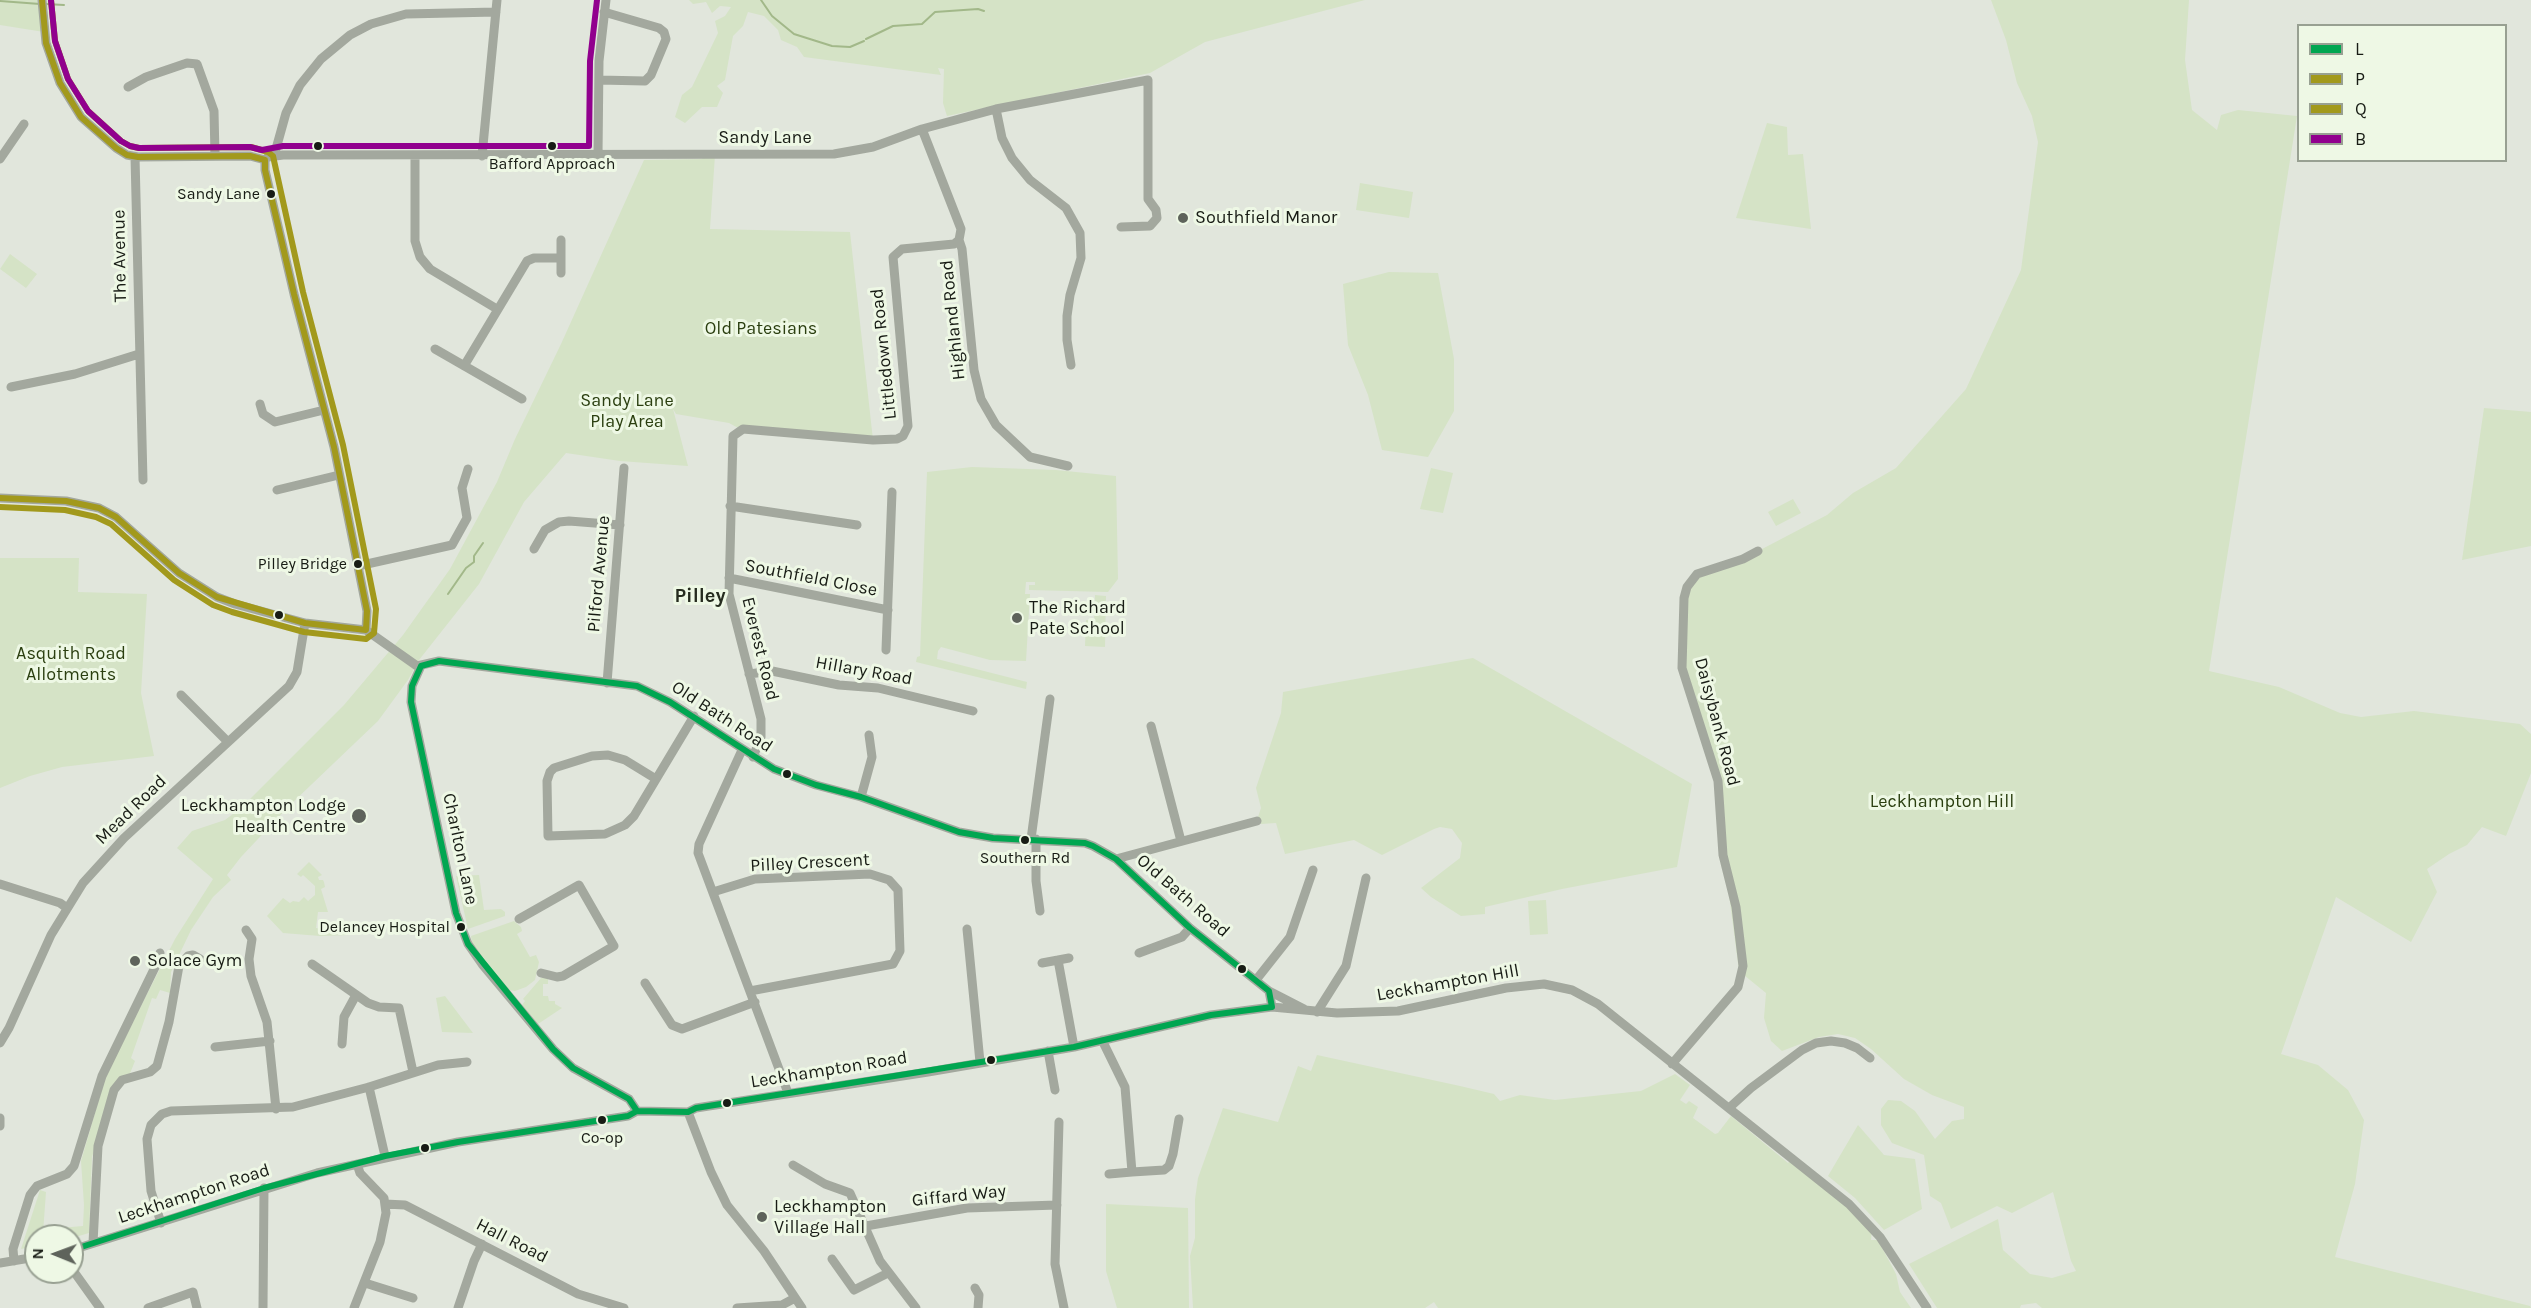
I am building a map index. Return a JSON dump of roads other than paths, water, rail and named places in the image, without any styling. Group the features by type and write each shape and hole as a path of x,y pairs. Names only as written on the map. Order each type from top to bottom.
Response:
{"street":[{"path":"42,0 42,12 52,63 70,100 81,117 102,137 121,152 135,157"},
{"path":"482,156 497,0"},
{"path":"598,155 598,80 606,0"},
{"path":"366,630 367,611 331,436 270,194 270,158 286,114 300,85 321,59 345,39 371,24 406,14 496,12"},
{"path":"598,80 645,81 651,75 666,39 659,27 604,12"},
{"path":"128,87 146,77 187,63 197,64 214,111 215,156"},
{"name":"Sandy Lane","path":"135,157 834,154 873,147 922,129 996,109 1148,80 1148,200 1157,213 1157,218 1150,226 1121,227"},
{"path":"996,109 999,131 1012,159 1030,180 1066,208 1080,233 1082,258 1070,295 1067,316 1067,340 1071,365"},
{"path":"0,159 24,124"},
{"name":"Highland Road","path":"922,129 962,229 959,240 962,249 976,380 986,408 1003,433 1030,457 1068,466"},
{"path":"415,156 415,241 420,257 430,269 497,309"},
{"name":"The Avenue","path":"135,157 143,480"},
{"path":"561,240 561,273"},
{"name":"Littledown Road","path":"732,439 735,432 743,429 873,440 903,436 908,426 893,257 902,249 954,244 959,240"},
{"path":"464,366 527,261 534,258 561,258"},
{"path":"435,349 522,399"},
{"path":"11,387 75,374 139,354"},
{"path":"260,404 263,414 275,422 324,410"},
{"name":"Everest Road","path":"732,439 729,594 761,729 759,743 753,756"},
{"name":"Pilford Avenue","path":"607,683 624,468"},
{"path":"358,566 452,545 467,518 462,488 468,469"},
{"path":"277,490 339,475"},
{"path":"886,650 892,492"},
{"path":"0,498 66,501 99,508 116,517 179,573 217,597 305,622 366,630 421,666"},
{"path":"730,506 857,525"},
{"path":"534,549 545,530 559,522 569,520 620,525"},
{"name":"Daisybank Road","path":"1672,1064 1738,987 1743,966 1736,907 1723,855 1718,781 1682,668 1684,598 1687,587 1697,574 1743,559 1758,551"},
{"name":"Southfield Close","path":"729,578 888,610"},
{"name":"Mead Road","path":"0,1043 15,1016 51,935 90,875 124,838 292,682 298,668 305,622"},
{"name":"Old Bath Road","path":"421,666 439,661 630,685 650,691 694,716 742,750 799,779 861,797 959,832 993,838 1085,843 1101,849 1116,859 1190,928 1269,991 1306,1011"},
{"name":"Charlton Lane","path":"421,666 412,686 411,702 456,913 468,944 553,1049 573,1068 629,1099 637,1111"},
{"name":"Hillary Road","path":"749,674 772,671 839,685 878,688 973,711"},
{"path":"181,695 228,742"},
{"path":"1040,911 1033,839 1050,699"},
{"path":"656,779 625,760 608,755 592,756 554,768 547,781 548,836 605,834 621,828 634,816 694,716"},
{"path":"1151,726 1181,841"},
{"path":"861,797 872,758 869,735"},
{"path":"742,750 699,844 699,856 788,1093"},
{"path":"1116,859 1257,821"},
{"path":"1256,980 1290,937 1313,870"},
{"name":"Pilley Crescent","path":"713,892 755,879 870,874 889,880 898,890 900,951 893,964 750,991"},
{"path":"1317,1012 1346,966 1366,879"},
{"path":"0,884 60,903 67,908"},
{"path":"519,919 579,885 614,946 561,977 541,973"},
{"path":"1139,953 1182,937 1190,928"},
{"path":"967,929 980,1062"},
{"path":"252,935 249,959 251,976 264,1011 270,1041 276,1109"},
{"path":"14,1261 14,1249 30,1195 37,1186 67,1174 74,1166 102,1076 160,953"},
{"path":"93,1244 98,1146 114,1090 122,1080 150,1072 157,1066 169,1022 179,966 183,959 190,955 200,959"},
{"path":"1042,963 1069,958"},
{"path":"1058,960 1074,1047"},
{"path":"312,964 374,1005 401,1004 413,1072"},
{"path":"645,983 672,1026 682,1029 755,1002"},
{"name":"Leckhampton Hill","path":"1317,1012 1356,1014 1398,1011 1535,984 1554,985 1572,990 1592,1000 1729,1108 1866,1221 1880,1237 1927,1308"},
{"path":"1269,991 1272,1007"},
{"path":"342,1044 344,1017 356,994"},
{"name":"Leckhampton Road","path":"84,1247 264,1188 385,1156 458,1142 628,1116 637,1111 688,1112 696,1108 928,1072 1074,1047 1211,1015 1272,1007 1317,1012"},
{"path":"1102,1040 1125,1087 1132,1172"},
{"path":"215,1047 226,1041 270,1041"},
{"path":"1729,1108 1751,1088 1802,1050 1816,1043 1830,1041 1845,1043 1857,1048 1870,1058"},
{"path":"1048,1051 1055,1090"},
{"path":"161,1223 151,1191 147,1144 149,1129 154,1120 171,1112 276,1109 309,1104 438,1065 467,1062"},
{"path":"369,1087 385,1156"},
{"path":"688,1112 723,1198 764,1251 802,1308"},
{"path":"0,1118 2,1122 0,1126"},
{"path":"1109,1174 1164,1170 1172,1160 1179,1119"},
{"path":"1059,1122 1055,1264 1064,1308"},
{"path":"354,1308 380,1242 386,1213 385,1204 378,1189 360,1173 357,1164"},
{"path":"793,1165 825,1185 850,1193 873,1246 888,1272 916,1308"},
{"path":"262,1308 264,1188"},
{"name":"Hall Road","path":"385,1204 405,1205 578,1294 624,1308"},
{"name":"Giffard Way","path":"866,1226 967,1208 1057,1205"},
{"path":"458,1308 482,1244"},
{"path":"832,1258 854,1290 888,1272"},
{"path":"0,1263 24,1259"},
{"path":"365,1283 413,1298"},
{"path":"83,1284 100,1308"},
{"path":"975,1288 979,1295 978,1308"},
{"path":"148,1308 193,1292 197,1308"},
{"path":"737,1308 782,1305 795,1298"},
{"path":"158,1304 171,1308"}],"waterway":[{"path":"761,0 772,16 794,34 832,46 850,47 864,41"},
{"path":"0,1 40,4"},
{"path":"46,4 64,5"},
{"path":"866,39 893,26 922,24 935,12 978,9 984,11"},
{"path":"448,594 466,568 474,562 474,556 483,543"}],"place":[{"name":"Bafford Approach","path":"552,146"},
{"name":"Sandy Lane","path":"271,194"},
{"name":"Southfield Manor","path":"1183,218"},
{"name":"Pilley Bridge","path":"358,564"},
{"name":"The Richard Pate School","path":"1017,618"},
{"name":"Leckhampton Lodge Health Centre","path":"359,816"},
{"name":"Southern Rd","path":"1025,840"},
{"name":"Delancey Hospital","path":"461,927"},
{"name":"Solace Gym","path":"135,961"},
{"name":"Co-op","path":"602,1120"},
{"name":"Leckhampton Village Hall","path":"762,1217"}],"district":[{"name":"Pilley","path":"700,596"}],"park label":[{"name":"Old Patesians","path":"761,329"},
{"name":"Sandy Lane Play Area","path":"627,411"},
{"name":"Asquith Road Allotments","path":"71,664"}]}
